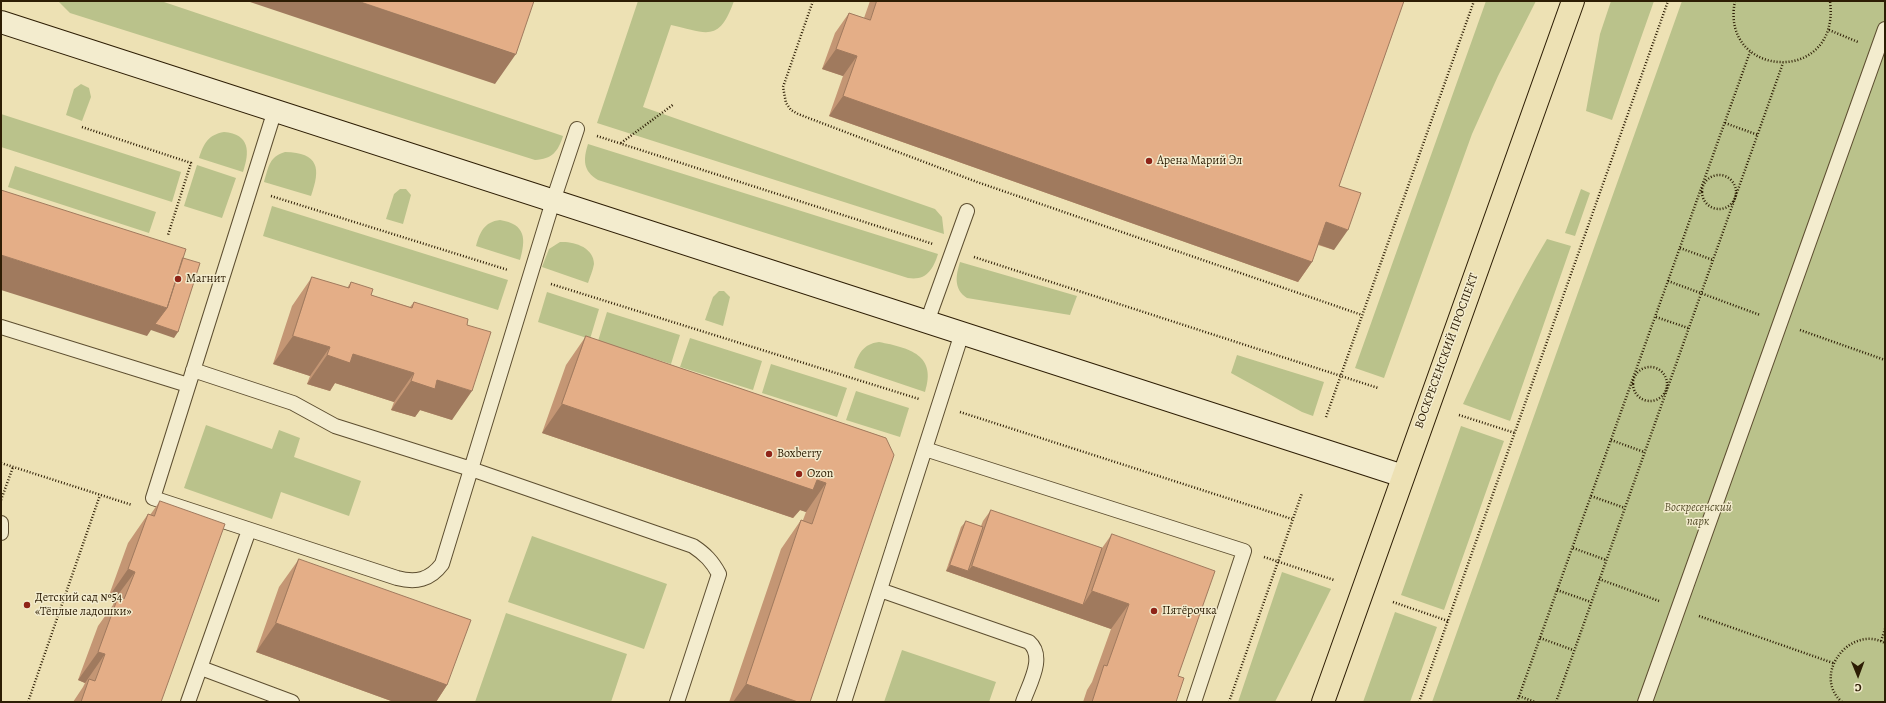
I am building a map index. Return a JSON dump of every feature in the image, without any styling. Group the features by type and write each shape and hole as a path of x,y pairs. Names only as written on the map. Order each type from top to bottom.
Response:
{"main road":[{"name":"ВОСКРЕСЕНСКИЙ ПРОСПЕКТ","path":"1323,702 1573,1"},
{"path":"1,22 1403,476"}],"lane":[{"path":"1645,702 1885,29"},
{"path":"275,110 153,498 397,578 414,582 434,574 442,564 553,201 577,129"},
{"path":"927,322 967,211"},
{"path":"1,326 188,385"},
{"path":"844,702 962,334"},
{"path":"193,370 293,403 335,426 471,470 693,546 705,554 713,563 719,574 677,702"},
{"path":"925,450 1244,551 1194,702"},
{"path":"1,523 1,533"},
{"path":"188,702 249,530"},
{"path":"880,590 1029,642 1036,650 1037,658 1023,702"},
{"path":"201,668 292,702"}],"path":[{"path":"814,1 783,87 786,103 791,110 798,114 977,182 1362,315"},
{"path":"1326,417 1474,1"},
{"path":"1419,702 1668,1"},
{"path":"1735,1 1732,12 1734,27 1740,41 1750,52 1760,58 1783,63 1797,61 1811,54 1821,43 1829,30 1831,16 1830,1"},
{"path":"1517,702 1703,187 1750,52"},
{"path":"1556,702 1783,63"},
{"path":"621,143 674,104"},
{"path":"1725,123 1758,135"},
{"path":"82,127 191,163 168,235"},
{"path":"1714,176 1725,176 1730,178 1736,187 1735,198 1727,207 1716,209 1711,207 1703,198 1703,187 1709,178 1714,176"},
{"path":"250,189 939,405 1292,519"},
{"path":"1680,248 1713,260"},
{"path":"1656,316 1688,328"},
{"path":"1645,368 1656,368 1665,375 1667,386 1666,391 1658,400 1647,401 1641,399 1634,391 1634,379 1640,370 1645,368"},
{"path":"1340,376 1378,388"},
{"path":"1460,415 1515,433"},
{"path":"1611,440 1644,452"},
{"path":"1,463 138,507 147,505 153,498"},
{"path":"1,500 13,467"},
{"path":"1229,702 1302,493"},
{"path":"28,702 100,495"},
{"path":"1591,496 1625,508"},
{"path":"1573,548 1606,560"},
{"path":"1244,551 1334,580"},
{"path":"1599,579 1678,609 1833,663"},
{"path":"1558,590 1591,602"},
{"path":"1393,602 1448,621"},
{"path":"1881,641 1885,629"},
{"path":"1540,638 1574,650"},
{"path":"1842,702 1833,688 1831,676 1833,663 1838,653 1847,645 1858,640 1869,639 1885,643"},
{"path":"1519,696 1535,702"}],"green space":[{"path":"58,1 161,1 563,136 554,154 546,158 535,160 70,13"},
{"path":"638,1 734,1 723,24 710,32 694,31 671,25 643,107 935,209 942,217 944,234 597,123"},
{"path":"1486,1 1536,1 1498,76 1472,134 1384,378 1355,368"},
{"path":"1611,1 1654,1 1612,120 1586,111 1600,34"},
{"name":"Воскресенский парк","path":"1682,1 1885,1 1885,702 1432,702"},
{"path":"81,84 89,88 91,97 82,121 66,115 74,89"},
{"path":"1,114 181,172 172,202 1,147"},
{"path":"224,132 233,133 239,136 246,145 247,158 243,172 199,158 207,140 214,135"},
{"path":"588,144 938,254 934,265 928,273 920,278 908,278 598,180 589,173 587,169 585,155"},
{"path":"285,152 305,155 311,159 314,164 316,177 311,196 264,182 270,163 273,159"},
{"path":"197,165 236,178 222,218 184,206"},
{"path":"15,166 156,212 149,233 8,187"},
{"path":"400,189 406,189 411,195 403,224 386,219 394,194"},
{"path":"1581,189 1590,193 1575,236 1565,233"},
{"path":"272,206 508,280 498,310 263,236"},
{"path":"500,220 515,225 522,234 523,245 520,260 476,246 479,236 486,225"},
{"path":"1547,239 1571,246 1510,421 1463,404 1513,300"},
{"path":"560,242 582,246 591,253 594,264 588,283 542,267 549,249"},
{"path":"960,262 1077,296 1070,315 967,298 959,290 957,282 957,272"},
{"path":"719,291 724,291 730,297 723,326 705,320 713,297"},
{"path":"547,292 599,309 590,339 538,322"},
{"path":"607,312 680,335 671,364 598,341"},
{"path":"690,338 762,361 753,390 680,367"},
{"path":"879,342 901,347 918,355 924,362 927,369 928,379 925,392 854,368 857,358 862,350 873,343"},
{"path":"1237,355 1324,382 1313,416 1302,412 1231,373"},
{"path":"771,364 847,388 837,417 762,393"},
{"path":"856,391 909,408 900,437 846,420"},
{"path":"206,425 272,449 279,430 300,438 294,457 361,481 349,516 281,492 272,519 184,488"},
{"path":"1461,426 1504,441 1444,610 1401,595"},
{"path":"532,536 667,584 644,649 508,602"},
{"path":"1282,572 1331,589 1275,702 1238,702"},
{"path":"1395,612 1437,627 1410,702 1363,702"},
{"path":"506,613 627,654 611,702 475,702"},
{"path":"902,650 996,682 989,702 884,702"}],"building":[{"path":"358,1 534,1 516,54"},
{"name":"Арена Марий Эл","path":"877,1 1404,1 1339,186 1361,193 1348,230 1326,222 1312,262 843,96 857,56 836,49 849,13 870,20"},
{"path":"1,190 186,249 167,308 1,255"},
{"path":"183,258 200,263 178,332 155,324 167,308"},
{"path":"312,277 349,288 351,282 373,289 371,295 412,308 414,302 468,319 467,325 491,332 472,391 437,380 435,389 411,381 414,373 353,354 350,363 327,355 330,347 293,336"},
{"path":"586,336 886,438 894,455 810,702 798,702 746,684 801,520 812,524 826,483 817,480 813,490 562,404"},
{"path":"160,501 225,524 161,702 81,702 89,679 95,681 105,654 98,652 118,597 124,599 135,572 128,569 148,514 154,516"},
{"path":"991,510 1102,548 1083,605 972,566"},
{"path":"966,521 983,527 968,571 950,565"},
{"path":"1112,534 1215,571 1178,676 1184,678 1176,702 1092,702 1104,665 1107,666 1129,604 1092,591"},
{"path":"299,559 471,620 447,685 276,623"}],"place":[{"name":"Арена Марий Эл","path":"1149,161"},
{"name":"Магнит","path":"178,279"},
{"name":"Boxberry","path":"769,454"},
{"name":"Ozon","path":"799,474"},
{"name":"Детский сад №54 «Тёплые ладошки»","path":"27,605"},
{"name":"Пятёрочка","path":"1154,611"}]}
